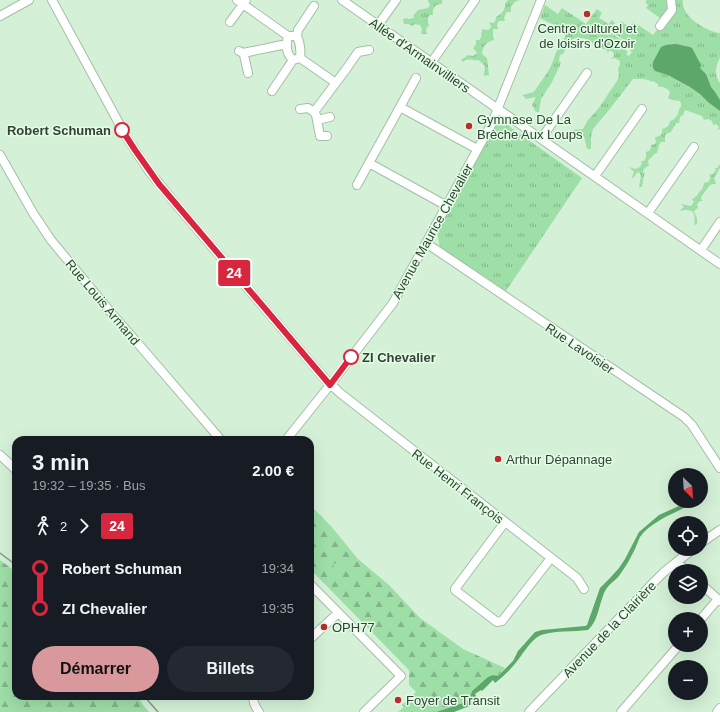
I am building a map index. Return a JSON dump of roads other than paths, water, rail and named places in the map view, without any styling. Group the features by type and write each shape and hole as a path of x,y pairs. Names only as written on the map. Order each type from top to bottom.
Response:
{"street":[{"path":"0,16 29,0"},
{"name":"Rue Henri François","path":"52,0 127,138 149,172 330,385 577,578 584,589"},
{"name":"Allée d'Armainvilliers","path":"342,0 720,264"},
{"path":"378,25 396,0"},
{"path":"431,62 475,0"},
{"name":"Avenue Maurice Chevalier","path":"289,436 390,307 492,123 541,0"},
{"path":"660,26 672,10 671,0"},
{"path":"230,22 242,1 298,40 301,53 272,91"},
{"path":"314,6 298,30 286,42 290,58 296,59 336,83"},
{"path":"248,73 240,52 287,45"},
{"path":"316,116 336,83 358,52 369,50"},
{"path":"541,139 587,74"},
{"path":"357,185 416,78"},
{"path":"400,107 477,149"},
{"path":"300,109 308,108 316,116 320,136 327,136"},
{"path":"595,176 642,109"},
{"path":"316,116 330,117"},
{"path":"648,213 694,147"},
{"name":"Rue Louis Armand","path":"0,155 33,214 51,240 113,316 218,436"},
{"path":"369,163 447,206"},
{"path":"701,250 720,222"},
{"name":"Rue Lavoisier","path":"426,243 684,417 692,425 720,468"},
{"path":"0,455 12,466"},
{"path":"505,522 455,590 497,622 502,621 551,558"},
{"path":"708,538 720,530"},
{"name":"Avenue de la Clairière","path":"529,712 654,582 684,556"},
{"path":"314,588 401,676 364,712"},
{"path":"708,590 719,600 708,612"},
{"path":"314,636 338,613"},
{"path":"621,712 673,652"},
{"path":"254,700 259,712"},
{"path":"717,712 720,708"}],"railway":[{"path":"0,553 12,562"},
{"path":"148,700 158,712"}],"place":[{"name":"Centre culturel et de loisirs d'Ozoir","path":"587,14"},
{"name":"Gymnase De La Brèche Aux Loups","path":"469,126"},
{"name":"Robert Schuman","path":"122,130"},
{"name":"ZI Chevalier","path":"351,357"},
{"name":"Arthur Dépannage","path":"498,459"},
{"name":"OPH77","path":"324,627"},
{"name":"Foyer de Transit","path":"398,700"}]}
